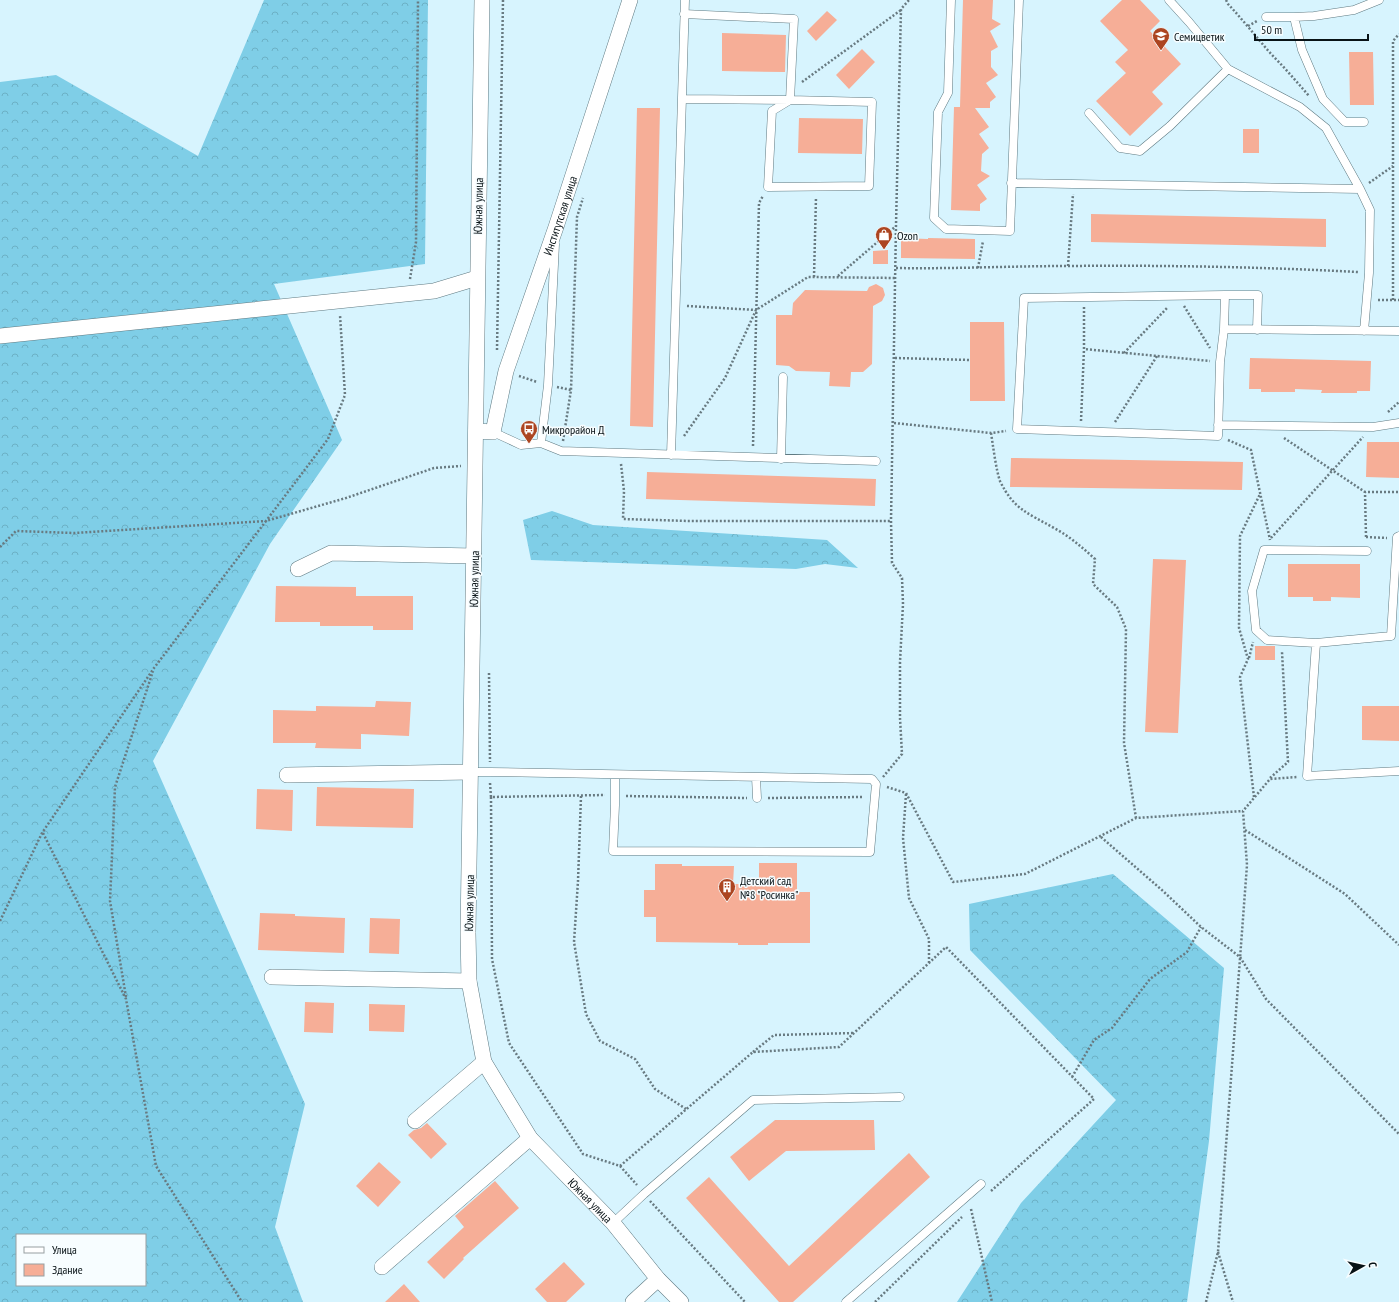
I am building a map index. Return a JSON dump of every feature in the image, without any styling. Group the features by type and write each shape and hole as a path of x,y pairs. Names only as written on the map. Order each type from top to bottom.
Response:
{"street":[{"name":"Южная улица","path":"482,0 468,933 469,981 484,1062 530,1138 613,1224 658,1279 681,1302"},
{"name":"Институтская улица","path":"492,432 506,371 556,227 630,0"},
{"path":"0,336 434,291 477,278"},
{"path":"476,431 492,432"},
{"path":"298,569 331,554 474,556"},
{"path":"287,776 471,772"},
{"path":"272,977 469,981"},
{"path":"415,1121 484,1062"},
{"path":"382,1267 530,1138"},
{"path":"633,1302 658,1279"}],"lane":[{"path":"671,455 685,0"},
{"path":"951,0 948,93 938,112 934,218 946,229 1010,231 1019,0"},
{"path":"1169,0 1228,69 1300,107 1326,128 1370,210 1364,331"},
{"path":"1266,17 1294,18 1354,10 1379,0"},
{"path":"684,14 794,19 790,100"},
{"path":"1294,18 1302,50 1323,99 1345,122 1364,122"},
{"path":"1089,113 1120,148 1140,150 1170,126 1228,69"},
{"path":"683,99 790,100 872,102 869,186 768,187 772,111 790,100"},
{"path":"1011,182 1360,189"},
{"path":"541,443 548,386 556,227"},
{"path":"1225,295 1224,329 1220,362 1218,436 1017,429 1024,298 1225,295 1258,295 1257,330"},
{"path":"1224,329 1399,331"},
{"path":"781,459 783,377"},
{"path":"1218,425 1373,427 1399,423"},
{"path":"492,432 521,446 541,443 562,451 876,461"},
{"path":"1367,551 1264,550 1252,591 1256,630 1267,640 1316,643 1391,636 1397,538 1399,536"},
{"path":"1316,643 1307,776 1399,771"},
{"path":"471,772 872,780 876,784 870,852 613,851 615,775"},
{"path":"756,778 757,798"},
{"path":"613,1224 644,1194 753,1100 900,1098"},
{"path":"846,1302 981,1184"}],"path":[{"path":"407,294 416,242 418,0"},
{"path":"497,350 503,0"},
{"path":"791,90 902,9 909,0"},
{"path":"1226,0 1272,54 1294,77 1311,100 1311,116"},
{"path":"902,9 896,225 894,423 891,521 892,563 902,578 903,604 900,662 900,718 902,754 876,784 906,793 953,882 1025,874 1136,818 1243,811"},
{"path":"1393,300 1393,41 1399,34"},
{"path":"1360,189 1393,165"},
{"path":"1068,266 1073,183"},
{"path":"752,457 759,203 768,187"},
{"path":"814,277 816,187"},
{"path":"562,451 571,390 577,217 584,195"},
{"path":"837,277 896,225"},
{"path":"978,268 985,230"},
{"path":"896,268 1068,266 1290,268 1368,273"},
{"path":"671,455 725,378 756,310 808,277 896,278"},
{"path":"1124,353 1178,296 1220,362"},
{"path":"1080,432 1084,349 1084,297"},
{"path":"1366,300 1399,300"},
{"path":"0,921 42,833 154,668 328,439 344,395 339,301"},
{"path":"676,305 756,310"},
{"path":"1084,349 1220,362"},
{"path":"1108,433 1157,356"},
{"path":"895,358 970,360"},
{"path":"506,371 548,386 571,390"},
{"path":"894,423 991,433 1017,429"},
{"path":"1266,425 1365,492 1399,492"},
{"path":"1264,550 1270,540 1373,427"},
{"path":"991,433 1000,480 1012,502 1030,516 1054,528 1081,545 1095,559 1093,584 1117,608 1126,629 1124,743 1136,818"},
{"path":"1218,436 1251,450 1270,540"},
{"path":"620,453 624,491 622,519 689,521 891,521"},
{"path":"0,547 16,531 74,533 266,521 346,498 434,468 475,465"},
{"path":"1365,492 1366,537"},
{"path":"1248,659 1239,628 1240,536 1260,494"},
{"path":"1254,797 1240,678 1248,659 1256,630"},
{"path":"1206,1302 1218,1252 1247,865 1243,811 1270,779 1288,762 1281,641"},
{"path":"154,668 115,787 110,901 156,1166 242,1302"},
{"path":"489,671 492,959 509,1043 583,1154 620,1166 644,1194 745,1302"},
{"path":"1270,779 1307,776"},
{"path":"906,793 903,838 909,898 929,939 929,964"},
{"path":"491,797 615,795 757,798 874,797"},
{"path":"581,796 574,942 586,1014 600,1041 636,1059 655,1089 686,1109"},
{"path":"1244,830 1345,894 1399,945"},
{"path":"42,833 126,999"},
{"path":"1102,836 1201,927 1240,957 1266,999 1399,1134"},
{"path":"1072,1077 1094,1040 1112,1028 1150,979 1188,952 1201,927"},
{"path":"753,1052 839,1047 946,947 1094,1099 989,1193"},
{"path":"620,1166 774,1035 854,1033"},
{"path":"875,1302 971,1209 992,1302"},
{"path":"1218,1252 1233,1302"}],"green space":[{"path":"264,0 428,0 425,264 274,284 342,440 270,544 153,761 305,1104 275,1227 303,1302 0,1302 0,82 56,75 198,156"},
{"path":"552,511 593,525 827,540 858,568 825,564 796,569 531,560 523,520"},
{"path":"1113,874 1224,968 1209,1141 1187,1302 957,1302 1021,1203 1116,1100 970,950 969,904"}],"building":[{"path":"963,0 993,0 992,19 1001,24 990,31 998,47 991,51 991,67 998,75 986,83 996,97 990,102 990,108 975,108 989,127 979,134 989,148 982,154 981,171 990,176 977,185 987,199 980,204 980,211 951,210 954,107 960,107"},
{"path":"1122,0 1140,0 1160,21 1150,31 1181,64 1152,92 1163,104 1130,136 1096,101 1126,73 1115,62 1128,50 1100,21"},
{"path":"827,11 837,20 816,41 807,31"},
{"path":"722,33 786,35 785,72 722,71"},
{"path":"862,49 875,62 849,89 836,75"},
{"path":"1349,52 1373,52 1374,105 1350,105"},
{"path":"637,108 660,108 653,427 630,426"},
{"path":"799,118 863,119 862,154 798,153"},
{"path":"1243,129 1259,129 1259,153 1243,153"},
{"path":"1091,214 1326,219 1326,247 1091,242"},
{"path":"901,238 975,239 975,259 901,258"},
{"path":"888,250 888,264 873,264 873,251"},
{"path":"876,284 883,288 885,295 882,301 873,306 872,364 863,372 851,372 850,387 829,386 830,372 796,371 789,366 776,365 776,315 792,315 793,303 805,290 867,291 869,287"},
{"path":"970,322 1004,322 1005,401 970,401"},
{"path":"1250,358 1371,361 1370,391 1357,391 1357,393 1321,393 1322,390 1295,389 1295,392 1261,392 1261,389 1249,389"},
{"path":"1367,442 1399,442 1399,478 1366,477"},
{"path":"1011,458 1243,462 1242,490 1010,487"},
{"path":"647,472 876,479 875,506 646,499"},
{"path":"1153,559 1186,560 1178,733 1145,732"},
{"path":"1288,564 1360,564 1360,598 1331,597 1331,601 1313,601 1313,597 1288,597"},
{"path":"276,586 356,587 356,596 413,596 413,630 373,630 373,626 320,626 320,622 275,622"},
{"path":"1255,646 1275,646 1275,660 1255,660"},
{"path":"376,701 411,702 409,736 361,734 361,749 315,748 316,743 273,743 273,710 316,711 316,706 375,707"},
{"path":"1362,706 1399,706 1399,741 1362,740"},
{"path":"317,787 414,789 413,828 316,826"},
{"path":"257,789 293,790 292,831 256,829"},
{"name":"Детский сад №8 \"Росинка\"","path":"759,863 797,863 797,892 810,892 810,943 738,945 738,943 656,942 656,917 644,917 644,890 655,890 655,864 682,864 682,866 734,866 733,884 759,884"},
{"path":"260,913 345,918 344,953 258,950"},
{"path":"370,918 400,919 399,954 369,953"},
{"path":"305,1002 334,1003 333,1033 304,1032"},
{"path":"369,1004 405,1005 404,1032 369,1031"},
{"path":"775,1120 874,1120 875,1150 786,1151 749,1181 730,1157"},
{"path":"427,1123 447,1144 431,1159 408,1135"},
{"path":"909,1153 930,1177 793,1302 779,1302 686,1198 709,1177 789,1266"},
{"path":"379,1162 401,1182 378,1207 356,1186"},
{"path":"495,1181 519,1208 463,1258 464,1259 444,1279 427,1262 464,1227 455,1216"},
{"path":"564,1262 585,1284 566,1302 547,1302 535,1289"},
{"path":"404,1284 420,1302 385,1302"}],"place":[{"name":"Семицветик","path":"1161,51"},
{"name":"Ozon","path":"884,250"},
{"name":"Микрорайон Д","path":"529,444"},
{"name":"Детский сад №8 \"Росинка\"","path":"727,902"}]}
